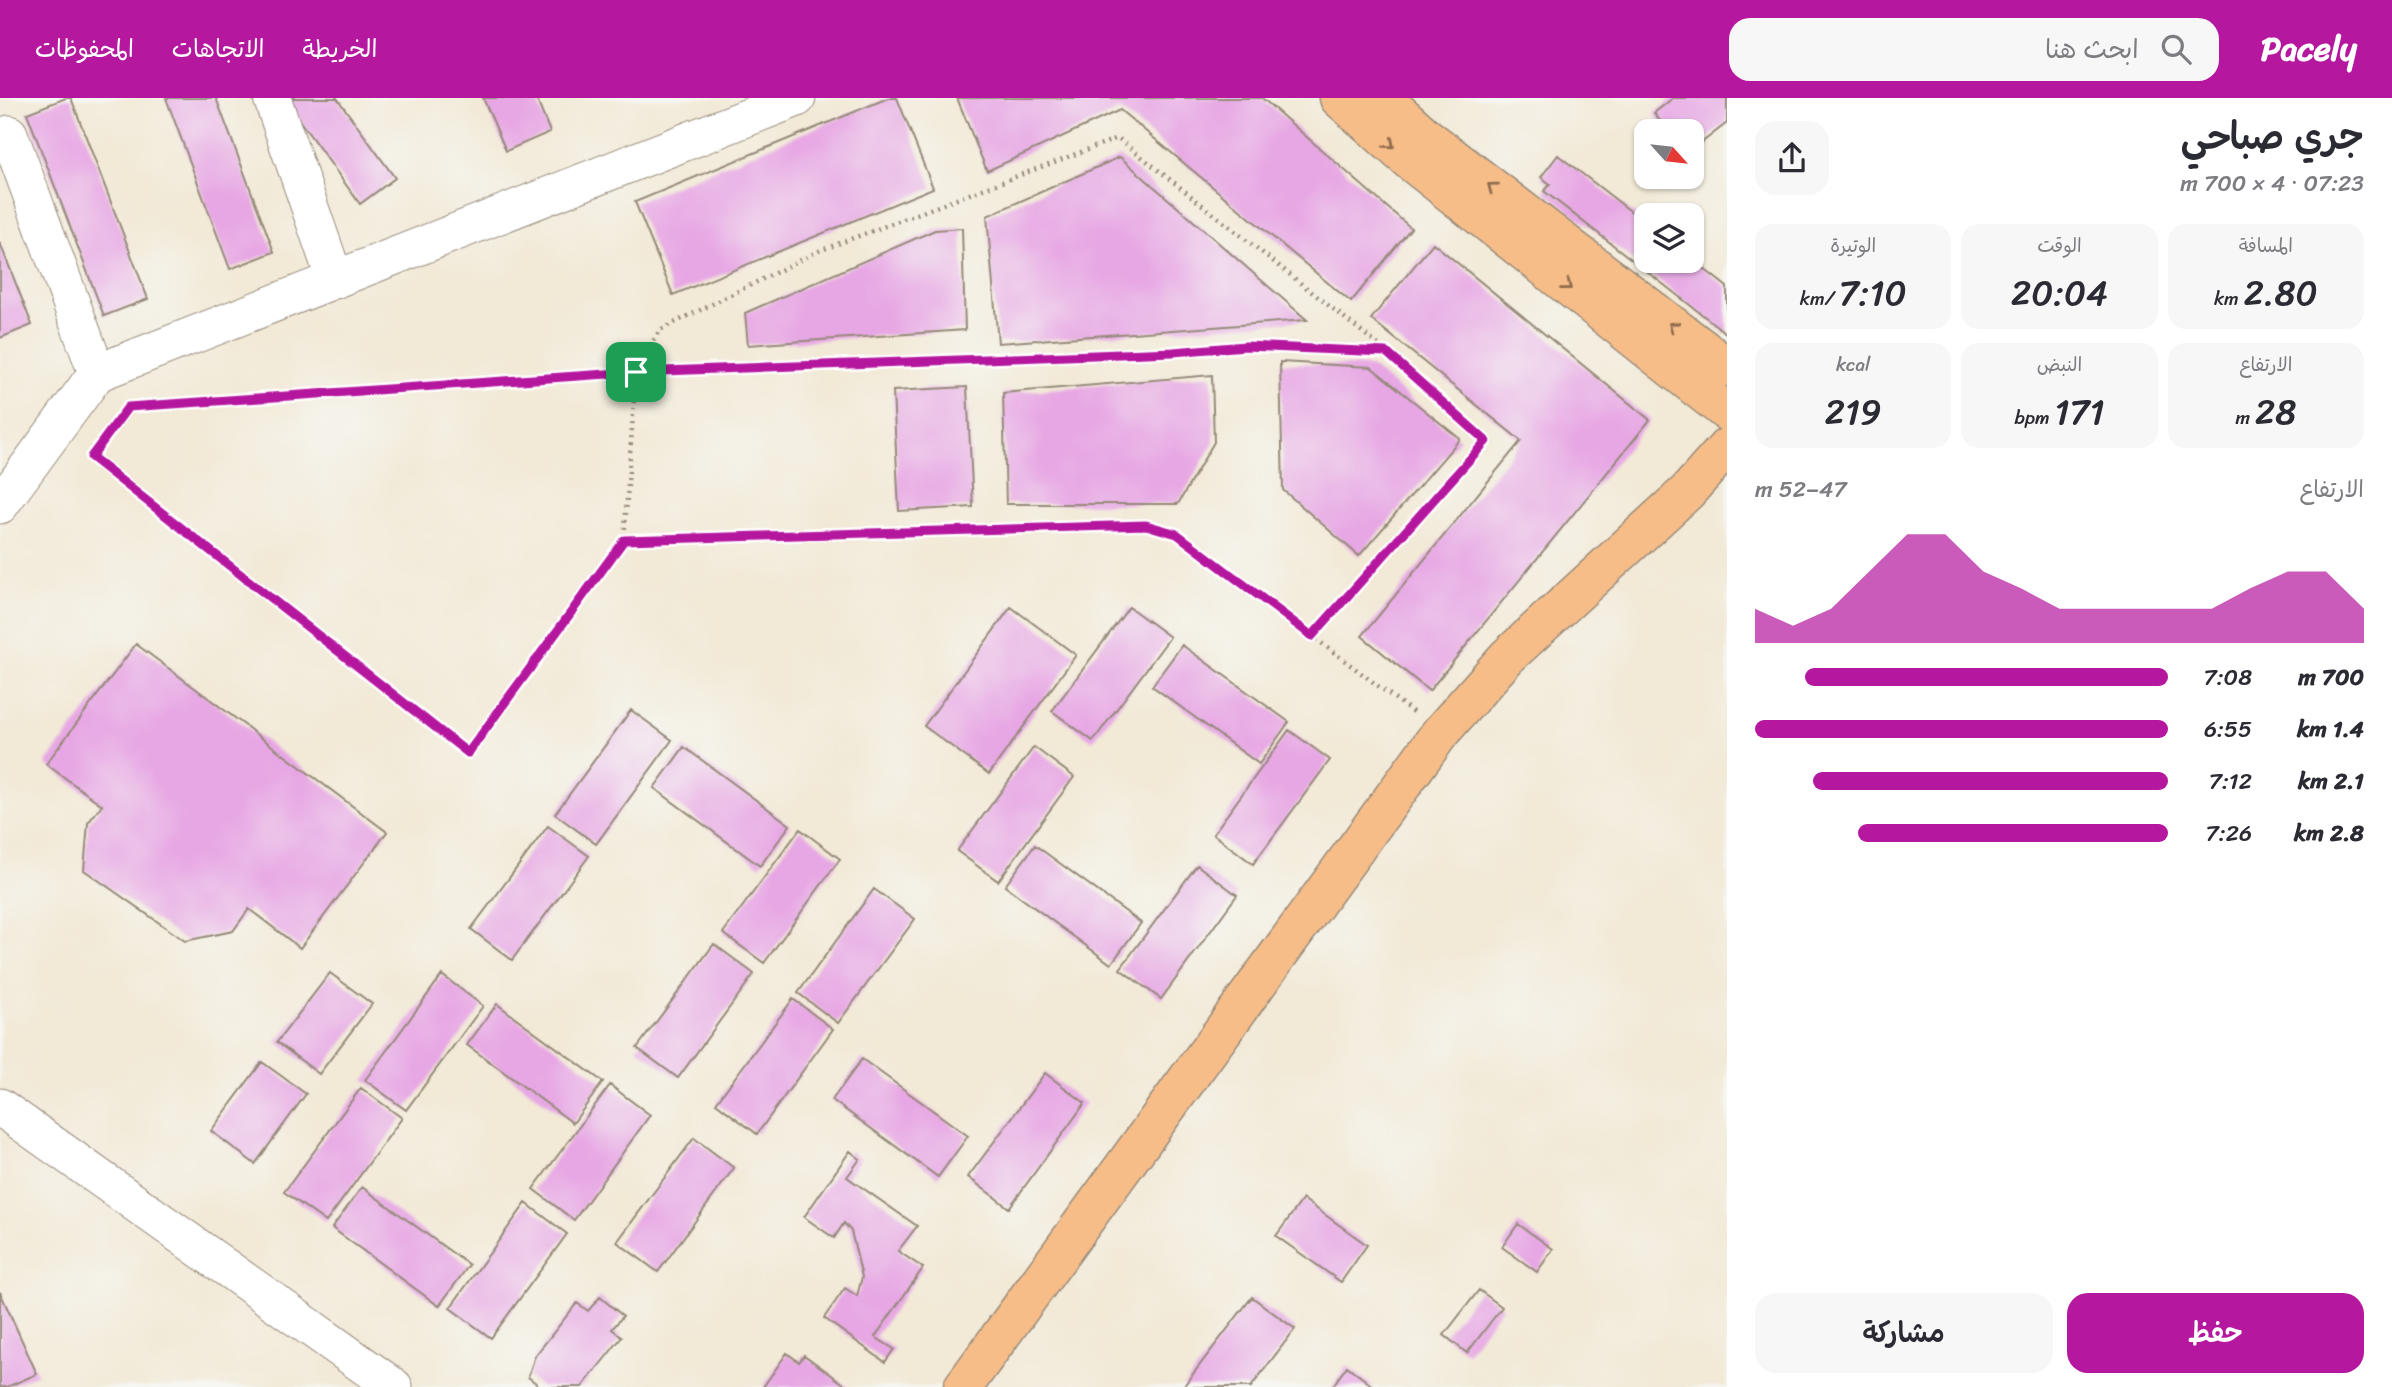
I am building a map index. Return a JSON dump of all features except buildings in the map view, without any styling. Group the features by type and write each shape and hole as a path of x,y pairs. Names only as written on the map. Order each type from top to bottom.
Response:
{"main road":[{"path":"1339,98 1410,161 1727,412"},
{"path":"1383,98 1425,136 1727,367"},
{"path":"963,1387 1440,733 1472,695 1524,642 1687,492 1727,447"},
{"path":"1687,492 1727,475"}],"street":[{"path":"272,98 335,280"},
{"path":"0,505 97,373 797,98"},
{"path":"0,138 9,134 97,373"},
{"path":"0,1107 394,1387"}],"path":[{"path":"1312,636 1486,441 1386,352 1118,138 819,251 660,330 636,372 624,540 468,753 91,457 128,407 636,372 1173,352 1246,346 1386,352"},
{"path":"624,540 1146,525 1177,534 1440,733"}],"route":[{"path":"1246,346 1386,352 1486,441 1312,636 1177,534 1146,525 624,540 468,753 91,457 128,407 636,372 1173,352 1246,346"}]}
